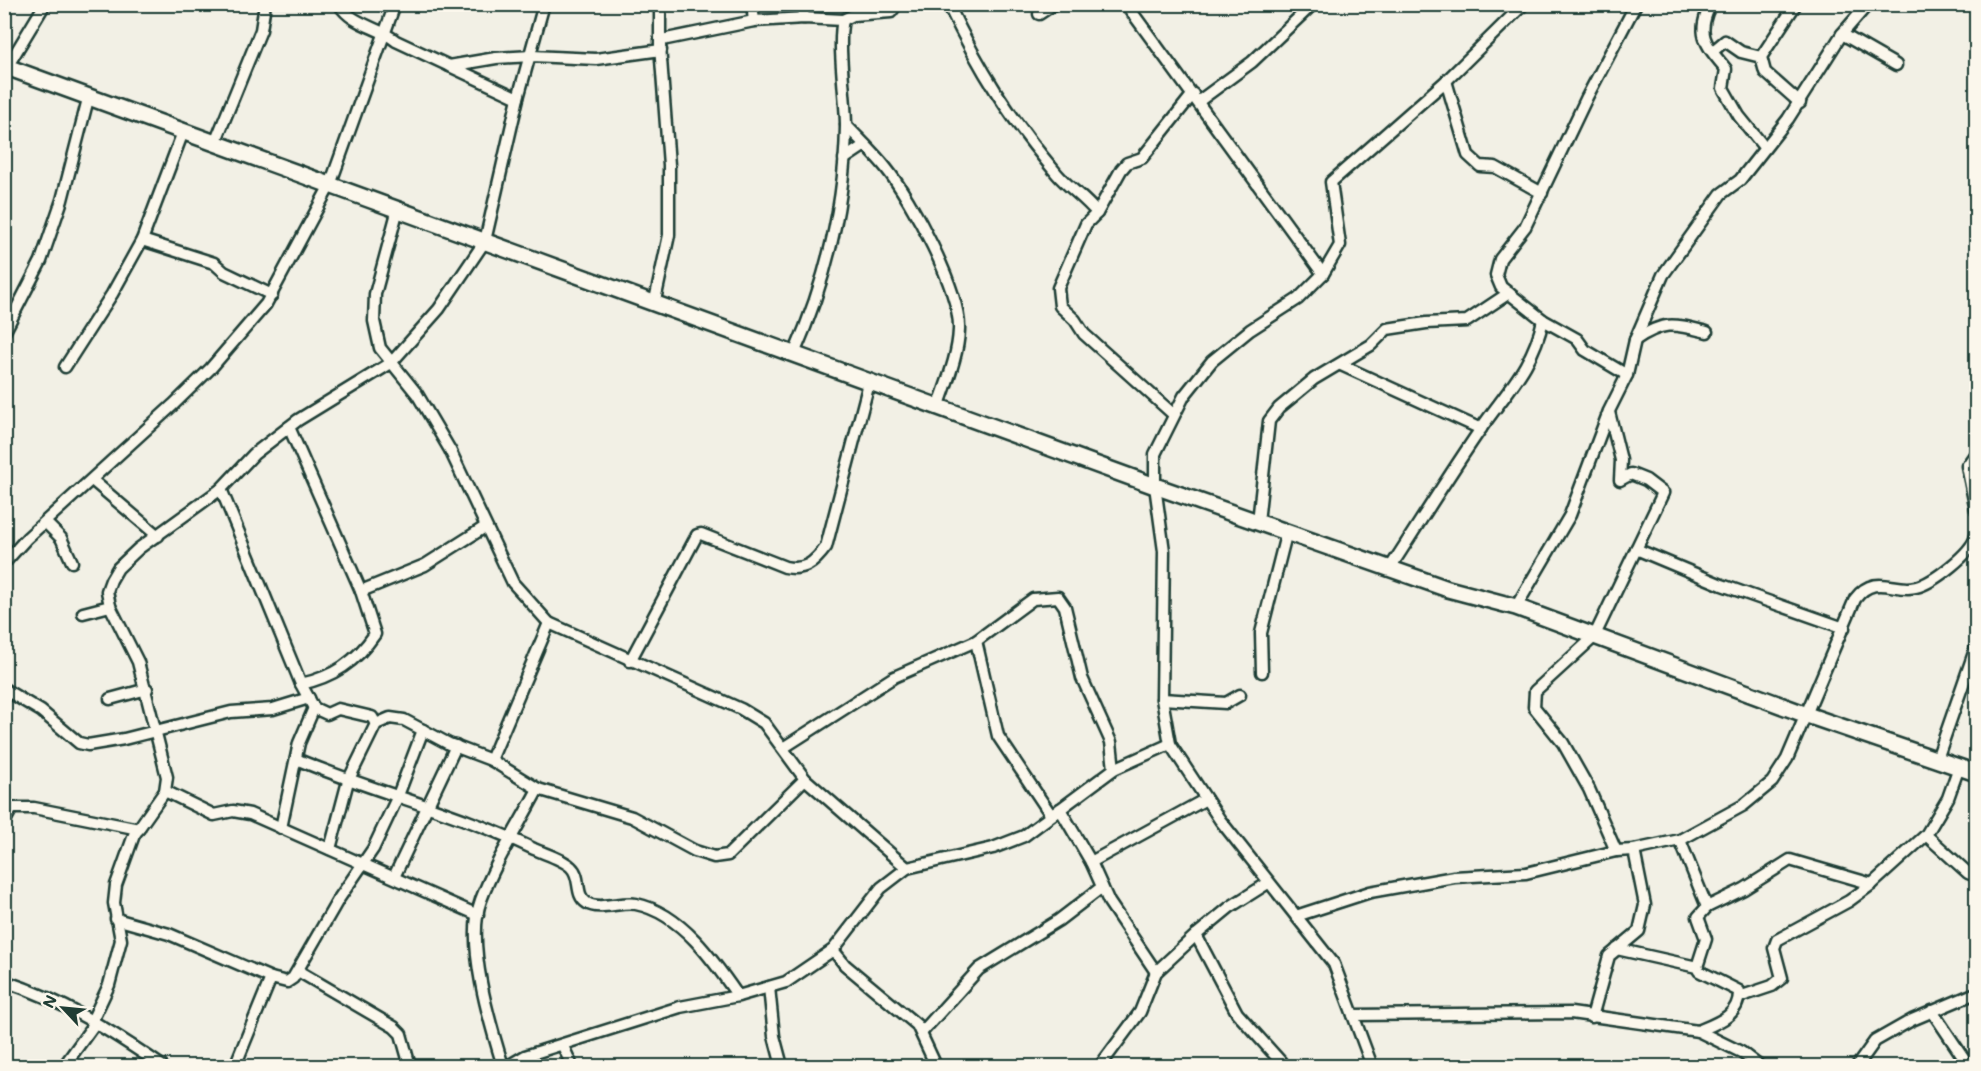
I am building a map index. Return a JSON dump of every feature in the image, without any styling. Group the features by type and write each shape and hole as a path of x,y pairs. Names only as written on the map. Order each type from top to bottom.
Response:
{"main road":[{"path":"6,66 88,99 330,184 654,305 795,354 869,383 939,405 1155,486 1448,589 1516,607 1807,715 1977,773"}],"street":[{"path":"6,66 45,4"},
{"path":"215,143 261,30 265,4"},
{"path":"339,4 360,24 387,33 396,41 518,98"},
{"path":"4,558 7,560 27,538 46,523 211,368 272,295 330,184 387,33 395,4"},
{"path":"63,1066 94,1022 109,986 121,940 114,903 116,885 139,829 165,791 167,777 147,689 138,663 110,606 107,591 118,568 138,549 221,489 254,454 289,427 338,394 391,363 439,309 485,241 518,98 532,56 544,4"},
{"path":"654,305 669,235 669,165 660,4"},
{"path":"752,4 754,21"},
{"path":"802,4 804,18"},
{"path":"449,66 496,58 532,56 596,59 754,21 804,18 843,20 853,15 891,12 897,4"},
{"path":"948,4 975,60 1010,117 1060,177 1097,213"},
{"path":"1039,14 1054,4"},
{"path":"1126,4 1323,274"},
{"path":"1173,414 1084,334 1075,320 1060,306 1058,288 1086,224 1097,213 1127,163 1142,158 1196,98 1252,62 1313,4"},
{"path":"1372,1066 1334,964 1268,883 1206,799 1170,744 1162,699 1164,551 1155,486 1155,454 1184,396 1212,361 1250,330 1298,299 1323,274 1340,245 1331,182 1446,81 1524,4"},
{"path":"1627,375 1585,350 1577,339 1543,320 1501,287 1496,275 1500,259 1525,227 1587,97 1636,4"},
{"path":"1711,4 1703,20 1702,31 1726,69 1723,88 1739,116 1764,147"},
{"path":"1796,4 1761,57 1765,72 1800,103"},
{"path":"1516,607 1570,515 1609,411 1627,375 1635,340 1663,275 1721,194 1740,180 1800,103 1842,34 1868,4"},
{"path":"795,354 810,317 831,244 844,159 846,125 843,20"},
{"path":"1842,34 1896,65"},
{"path":"1713,51 1725,41 1741,52 1761,57"},
{"path":"1446,81 1468,155 1480,166 1495,167 1542,194"},
{"path":"4,333 41,261 62,200 88,99"},
{"path":"846,125 887,169 928,236 947,277 959,328 952,369 939,405"},
{"path":"65,367 112,294 142,240 183,132"},
{"path":"844,159 865,145"},
{"path":"398,209 375,303 374,321 380,348 417,394 450,450 513,583 549,623 741,709 764,723 805,779 907,868"},
{"path":"142,240 214,263 224,272 272,295"},
{"path":"1258,522 1269,421 1279,408 1314,379 1341,365 1371,345 1387,329 1426,323 1467,321 1509,293"},
{"path":"1390,568 1481,429 1528,366 1538,345 1543,320"},
{"path":"1635,340 1655,327 1671,324 1707,332"},
{"path":"1341,365 1481,429"},
{"path":"630,661 697,535 701,534 798,570 815,562 826,547 869,383"},
{"path":"1609,411 1621,460 1620,480 1631,474 1646,480 1663,493 1594,637 1535,691 1534,707 1563,743 1589,789 1616,851"},
{"path":"289,427 362,591 375,634 362,654 321,679 301,684"},
{"path":"1977,453 1967,466 1977,510"},
{"path":"92,480 158,536"},
{"path":"221,489 301,684 312,703 327,714 338,709 372,717 376,724"},
{"path":"46,523 62,538 72,562"},
{"path":"362,591 425,565 485,527"},
{"path":"1262,672 1261,633 1287,531"},
{"path":"1296,916 1370,892 1454,877 1526,873 1616,851 1634,850 1680,840 1744,805 1772,782 1787,759 1861,591 1871,586 1916,588 1963,558 1975,544 1977,536"},
{"path":"1636,549 1722,585 1844,628"},
{"path":"783,748 894,677 976,641 1033,599 1058,597 1065,607 1083,678 1111,742 1114,769"},
{"path":"83,614 110,606"},
{"path":"491,760 549,623"},
{"path":"976,641 998,736 1091,862 1102,887 1156,972"},
{"path":"1936,759 1977,647"},
{"path":"4,689 41,711 79,743 88,745 231,712 312,703"},
{"path":"110,699 147,689"},
{"path":"1162,699 1226,703 1240,695"},
{"path":"282,828 299,743 312,703"},
{"path":"330,849 348,781 376,724 390,718 404,720 456,746 491,760 538,789 632,817 695,852 714,857 728,855 805,779"},
{"path":"116,919 169,934 271,978 287,982 298,971 338,900 365,864 397,798 423,730"},
{"path":"508,1066 525,1056 563,1046 680,1007 738,996 786,982 833,950 881,888 907,868 993,848 1024,836 1114,769 1170,744"},
{"path":"394,877 456,746"},
{"path":"296,759 348,781 512,838 571,867 578,880 579,893 586,903 594,906 634,903 673,920 719,968 738,996"},
{"path":"1739,997 1772,986 1782,978 1774,948 1777,940 1849,901 1872,884 1926,835 1948,798 1959,767"},
{"path":"504,1066 486,1009 476,938 478,915 480,901 538,789"},
{"path":"165,791 214,815 232,811 250,814 478,915"},
{"path":"1091,862 1206,799"},
{"path":"4,823 8,805 139,829"},
{"path":"1926,835 1968,873 1977,876"},
{"path":"1680,840 1707,907"},
{"path":"1592,1017 1605,965 1617,949 1639,931 1645,905 1634,850"},
{"path":"1697,967 1706,939 1698,917 1707,907 1744,889 1790,860 1872,884"},
{"path":"1100,1066 1140,1012 1156,972 1230,907 1268,883"},
{"path":"922,1032 979,969 1059,920 1102,887"},
{"path":"1196,935 1237,1013 1282,1063"},
{"path":"1617,949 1697,967 1699,971 1739,991 1735,1010 1720,1022 1698,1031"},
{"path":"833,950 845,965 912,1019 922,1032 936,1066"},
{"path":"298,971 394,1027 401,1034 410,1066"},
{"path":"235,1066 271,978"},
{"path":"4,981 38,992 94,1022 162,1066"},
{"path":"769,987 774,1036 782,1066"},
{"path":"1857,1066 1875,1041 1932,1011 1977,993"},
{"path":"1932,1011 1969,1066"},
{"path":"1353,1015 1457,1012 1570,1013 1698,1031 1741,1052 1759,1066"},
{"path":"563,1046 572,1066"}]}
